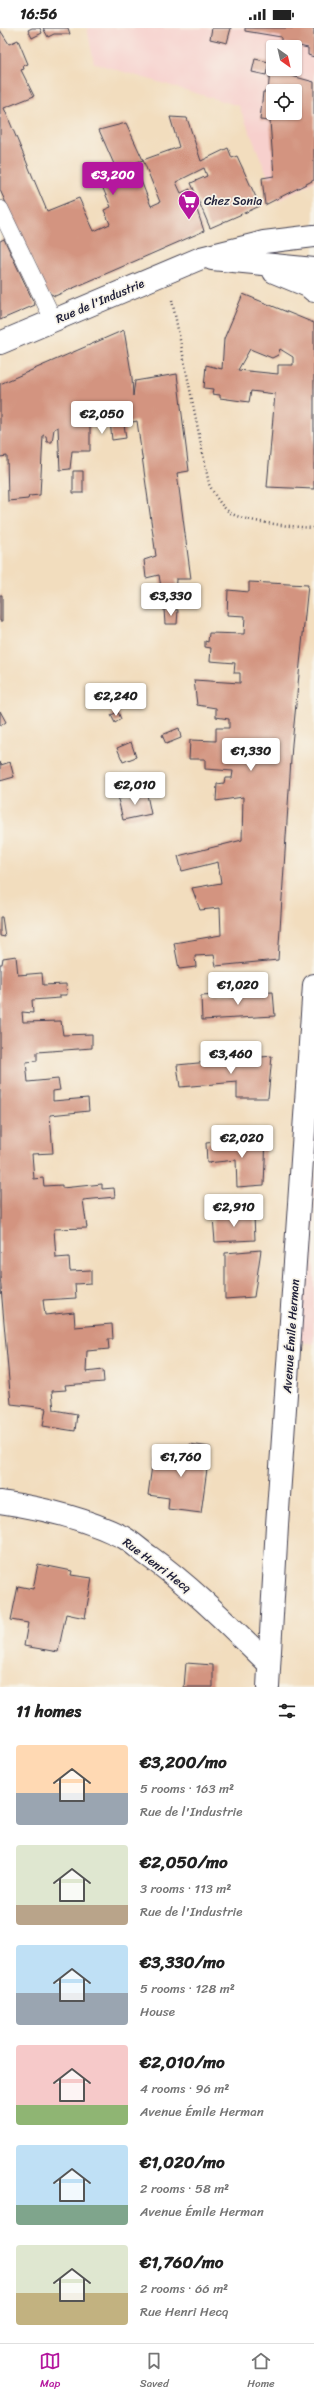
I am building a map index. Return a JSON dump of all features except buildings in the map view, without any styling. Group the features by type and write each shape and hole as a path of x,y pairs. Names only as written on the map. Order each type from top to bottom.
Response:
{"street":[{"name":"Rue de l'Industrie","path":"0,343 201,258 257,243 314,236"},
{"name":"Rue de l'Industrie","path":"201,258 314,269"},
{"name":"Rue de l'Industrie","path":"242,262 283,274 314,291"},
{"name":"Avenue Émile Herman","path":"268,1687 268,1663 308,1196 314,985"},
{"name":"Rue Henri Hecq","path":"0,1502 39,1507 72,1517 124,1538 164,1567 205,1603 268,1663"}],"lane":[{"path":"0,209 54,321"}],"path":[{"path":"164,274 174,311 209,484 216,499 229,512 245,518 314,528"}],"shaded area":[{"path":"87,28 314,28 314,182 278,201 239,106 94,63"},
{"path":"314,1054 314,1344 290,1341"}],"place":[{"name":"Chez Sonia","path":"189,220"}]}
